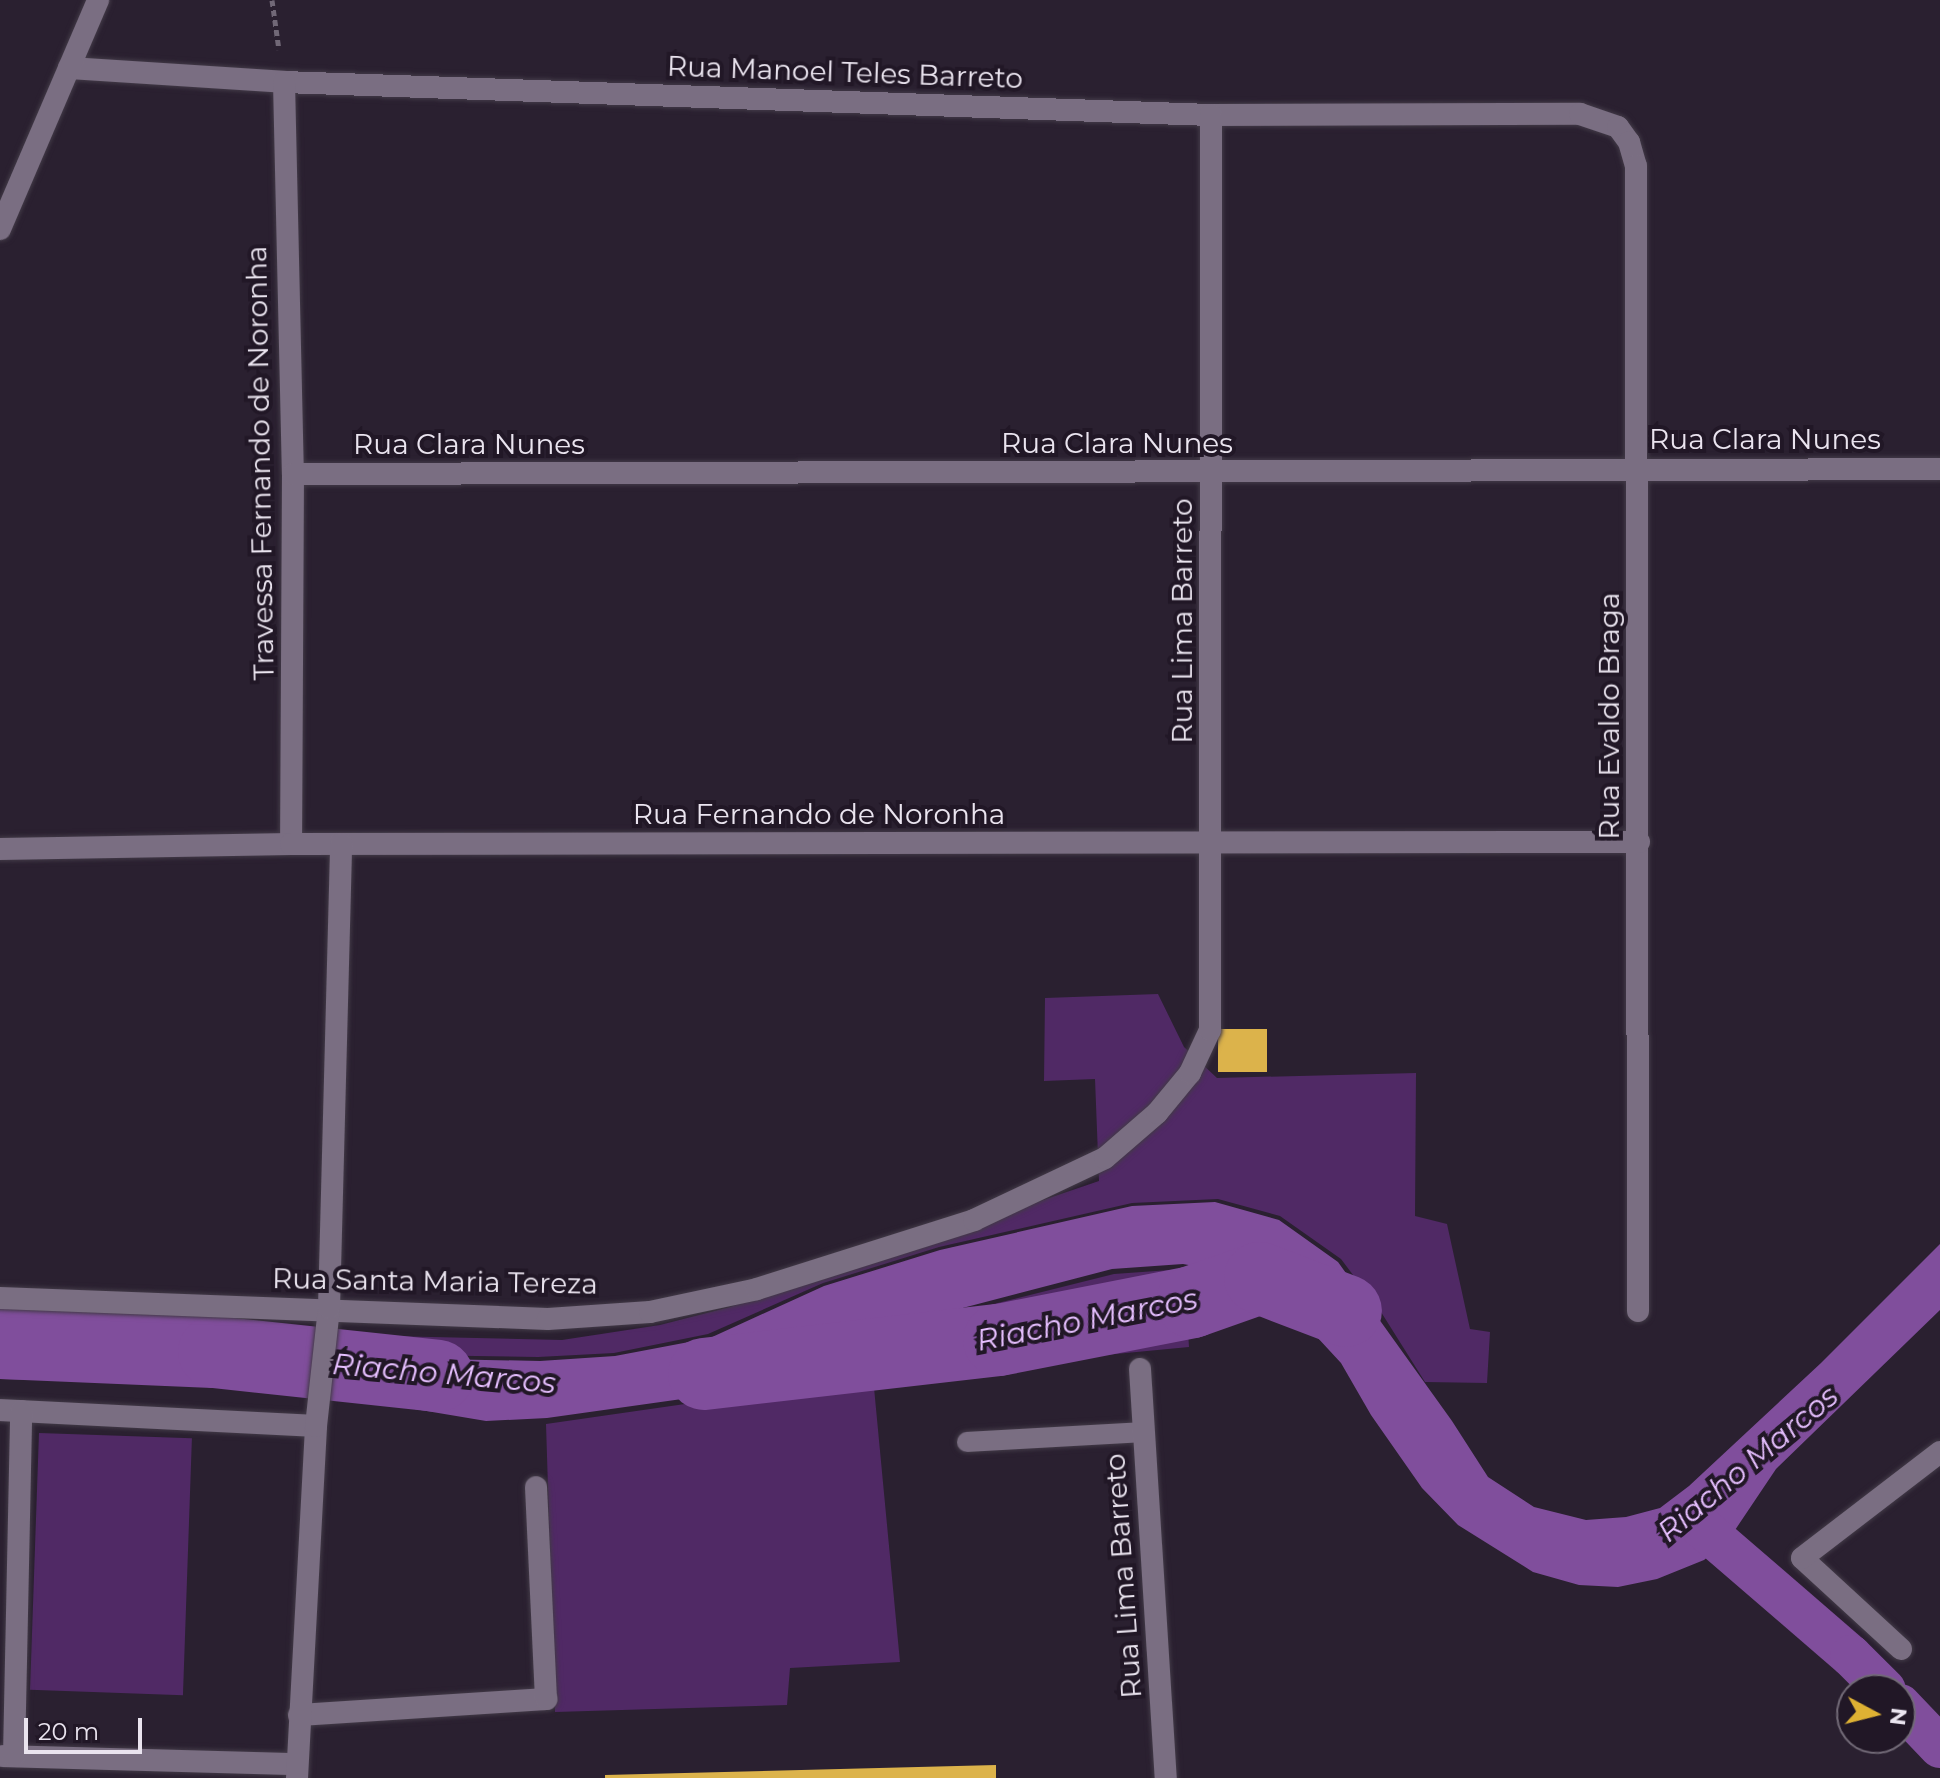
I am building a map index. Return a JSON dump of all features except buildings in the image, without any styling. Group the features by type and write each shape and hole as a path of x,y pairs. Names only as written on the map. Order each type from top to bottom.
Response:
{"street":[{"path":"0,229 98,0"},
{"name":"Rua Manoel Teles Barreto","path":"69,68 284,82 1211,115 1580,114 1618,127"},
{"name":"Travessa Fernando de Noronha","path":"284,82 293,474 291,844"},
{"name":"Rua Lima Barreto","path":"1210,1030 1211,115"},
{"name":"Rua Evaldo Braga","path":"1618,127 1629,142 1636,166 1639,470 1638,1311"},
{"name":"Rua Clara Nunes","path":"293,474 1940,469"},
{"name":"Rua Fernando de Noronha","path":"0,849 291,844 1639,842"},
{"path":"316,1426 11,1411 7,1756 297,1771 316,1426 329,1308 341,844"},
{"name":"Rua Santa Maria Tereza","path":"0,1298 329,1308 548,1319 650,1312 757,1289 946,1229 1047,1188 1105,1158 1157,1113 1190,1073 1210,1030"},
{"name":"Rua Lima Barreto","path":"1140,1369 1166,1778"},
{"path":"1901,1649 1802,1558 1940,1452"},
{"path":"299,1715 546,1699 536,1487"}],"lane":[{"path":"967,1442 1144,1432"}],"path":[{"path":"272,0 284,82"}],"shaded area":[{"path":"1158,994 1184,1047 1217,1078 1416,1073 1415,1216 1447,1224 1470,1329 1490,1332 1487,1383 1425,1382 1381,1312 1341,1259 1280,1216 1218,1199 1132,1203 939,1247 823,1283 708,1334 614,1353 538,1357 340,1354 343,1335 562,1340 660,1325 730,1307 1099,1181 1095,1079 1044,1081 1045,998"},
{"path":"1184,1269 1189,1347 873,1377 900,1662 790,1668 787,1705 555,1712 546,1424 685,1404 757,1387 869,1335 1114,1274"},
{"path":"39,1433 192,1438 183,1695 30,1690"}],"water":[{"path":"1215,1202 1279,1220 1338,1262 1452,1421 1488,1477 1534,1507 1586,1520 1626,1517 1660,1508 1689,1486 1821,1363 1940,1244 1940,1310 1776,1469 1729,1539 1704,1560 1657,1579 1618,1587 1579,1585 1533,1572 1458,1525 1422,1488 1371,1415 1341,1363 1280,1297 1239,1274 1183,1264 1112,1269 867,1333 757,1383 682,1399 547,1418 486,1421 337,1396 340,1357 540,1361 615,1356 710,1338 824,1286 940,1250 1132,1206"},
{"path":"0,1318 269,1323 268,1384 0,1379"}],"waterway":[{"name":"Riacho Marcos","path":"704,1374 999,1340 1192,1302 1260,1278 1346,1311"},
{"name":"Riacho Marcos","path":"0,1343 214,1352 438,1376"},
{"path":"1691,1518 1869,1674"},
{"path":"1916,1722 1940,1747"}]}
